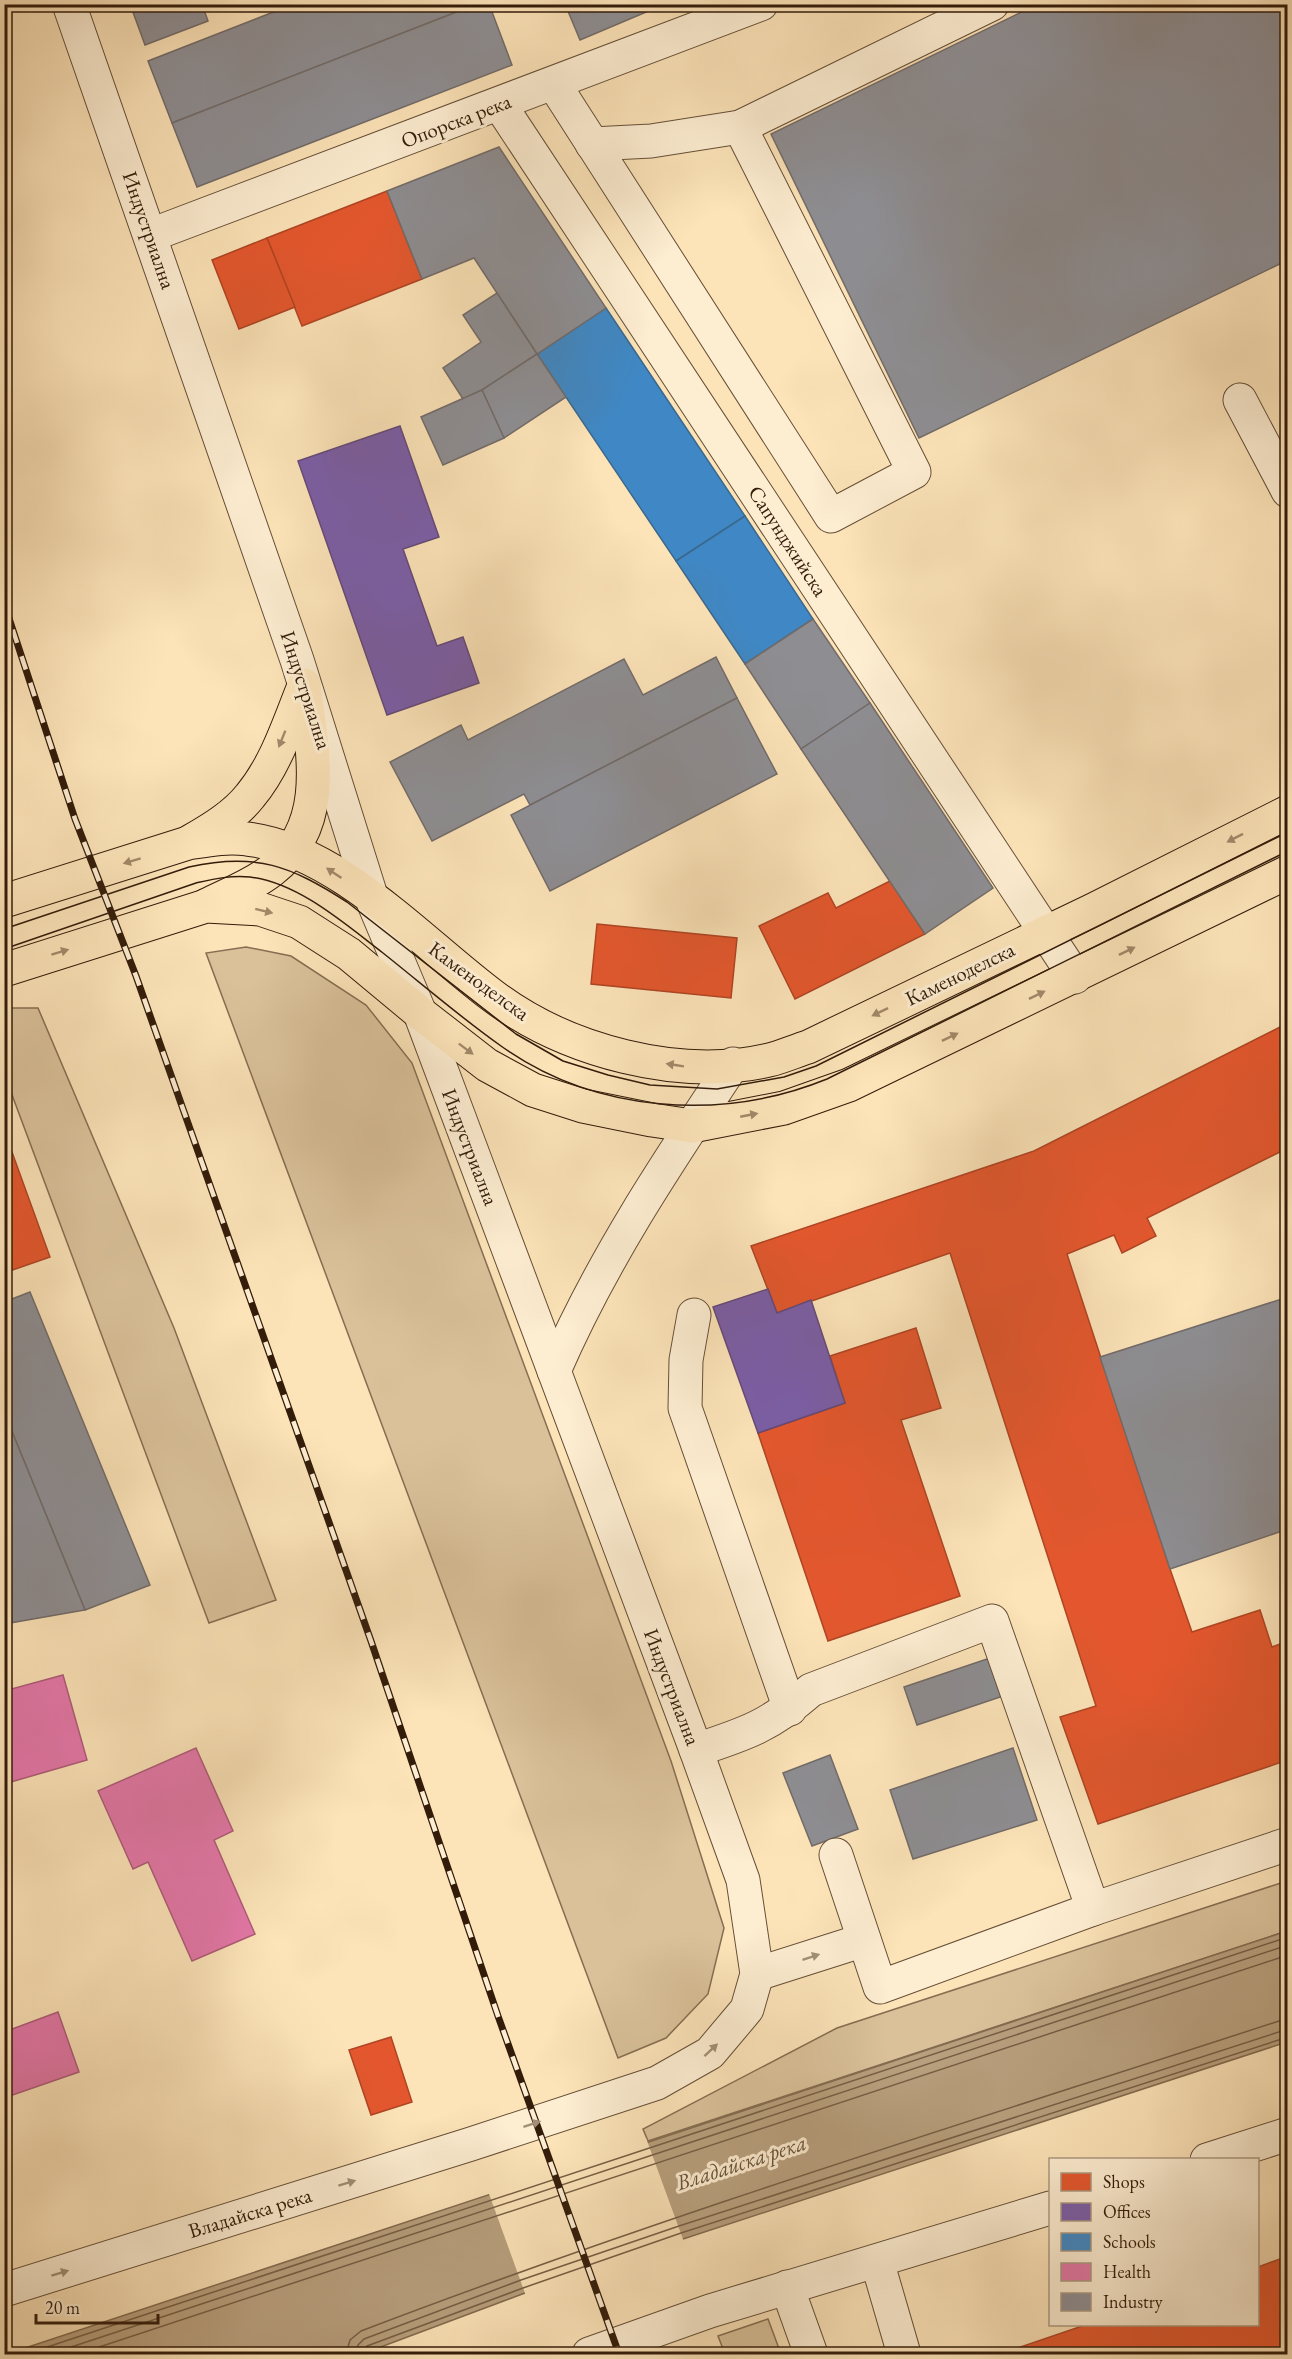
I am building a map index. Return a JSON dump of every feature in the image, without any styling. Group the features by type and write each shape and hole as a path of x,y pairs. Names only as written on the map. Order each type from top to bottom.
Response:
{"main road":[{"path":"188,843 215,828 250,796 275,756 304,685"},
{"path":"4,970 206,906 256,881 293,850 303,833 311,808 314,763 304,685"},
{"name":"Каменоделска","path":"4,901 188,843 219,838 245,838 293,850 315,860 372,899 494,998 544,1028 613,1055 685,1066 734,1064 769,1060 808,1047 1287,812"},
{"path":"206,906 260,909 299,922 349,954 487,1065 533,1090 584,1106 692,1126 784,1108 849,1085 1075,978 1287,872"}],"street":[{"name":"Индустриална","path":"69,4 151,235 304,685 372,899 420,1013 696,1750 742,1881 756,1963 747,2009"},
{"name":"Опорска река","path":"151,235 500,105 761,4"},
{"path":"592,144 651,141 740,127 992,4"},
{"path":"554,84 831,516 914,472 740,127"},
{"name":"Сапунджийска","path":"500,105 1075,978"},
{"path":"1240,400 1287,491"},
{"path":"554,1371 572,1329 603,1270 692,1126 734,1064"},
{"path":"694,1315 686,1360 685,1408 790,1708"},
{"path":"696,1750 755,1730 790,1708 811,1690 992,1621 1094,1910"},
{"path":"836,1855 880,1987 1287,1844"},
{"path":"756,1963 860,1929"},
{"name":"Владайска река","path":"4,2290 471,2144 657,2083 710,2053 747,2009"},
{"path":"1213,2158 1287,2134"},
{"path":"589,2355 710,2311 1049,2208"},
{"path":"877,2261 904,2355"},
{"path":"788,2287 811,2355"}],"shaded area":[{"path":"246,947 291,956 366,1005 412,1063 671,1761 724,1928 708,1994 666,2038 618,2058 206,953"},
{"path":"5,1008 38,1008 174,1328 276,1600 209,1623 5,1076"},
{"path":"1287,1881 1287,1931 648,2141 643,2129 837,2028"},
{"path":"768,2319 781,2354 725,2354 718,2336"}],"water":[{"path":"1287,1931 1287,2042 683,2239 525,2293 362,2354 7,2354"}],"pier":[{"path":"646,2138 684,2242 526,2296 488,2191"}],"building: Shops":[{"path":"387,191 422,279 302,326 267,238"},
{"path":"267,238 295,307 239,329 212,260"},
{"path":"890,881 925,934 795,999 759,926 828,893 836,908"},
{"path":"597,924 737,938 731,998 591,984"},
{"path":"1288,1023 1288,1148 1147,1218 1156,1236 1122,1253 1114,1235 1067,1254 1192,1632 1260,1610 1272,1647 1288,1641 1288,1760 1098,1824 1060,1717 1096,1706 950,1253 777,1313 751,1246 1034,1151"},
{"path":"4,1130 50,1257 4,1273"},
{"path":"916,1328 941,1408 901,1420 960,1596 828,1641 758,1433 845,1403 830,1356"},
{"path":"391,2037 412,2102 371,2115 349,2050"},
{"path":"1288,2256 1288,2354 1000,2354 1082,2326 1259,2326 1259,2267"}],"building: Offices":[{"path":"400,426 439,537 403,549 437,646 463,637 479,683 387,715 298,461"},
{"path":"768,1289 777,1313 811,1300 845,1403 758,1433 713,1307"}],"building: Schools":[{"path":"606,308 745,516 676,561 537,354"},
{"path":"745,516 813,619 745,664 676,561"}],"building: Health":[{"path":"63,1675 87,1760 4,1784 4,1691"},
{"path":"196,1748 233,1831 214,1840 255,1934 192,1961 148,1862 133,1869 98,1791"},
{"path":"58,2012 79,2072 4,2098 4,2032"}],"building: Industry":[{"path":"130,4 202,4 208,21 145,45"},
{"path":"294,4 477,4 172,123 148,61"},
{"path":"477,4 489,4 512,65 197,187 172,123"},
{"path":"565,4 657,4 658,7 580,40"},
{"path":"1038,4 1288,4 1288,260 919,438 771,134"},
{"path":"499,147 606,308 537,354 474,258 422,279 387,191"},
{"path":"497,293 537,354 482,390 463,399 443,368 481,342 463,315"},
{"path":"537,354 566,397 504,438 482,390"},
{"path":"482,390 504,438 443,465 421,417"},
{"path":"813,619 870,703 801,749 745,664"},
{"path":"716,657 737,698 530,805 524,794 432,841 390,762 461,725 468,740 624,659 643,695"},
{"path":"737,698 777,774 550,891 511,815"},
{"path":"870,703 993,888 925,934 801,749"},
{"path":"30,1292 150,1585 85,1610 4,1412 4,1302"},
{"path":"1288,1297 1288,1529 1170,1569 1100,1357"},
{"path":"4,1412 85,1610 4,1624"},
{"path":"993,1657 1006,1695 917,1725 904,1687"},
{"path":"1013,1748 1037,1820 913,1859 890,1790"},
{"path":"830,1755 858,1829 812,1846 783,1773"}],"tram line":[{"path":"4,929 189,867 234,861 272,865 308,879 347,902 516,1034 563,1061 650,1085 717,1089 784,1077 816,1066 1288,832"},
{"path":"4,949 196,883 236,877 268,881 286,887 321,906 486,1035 538,1068 577,1085 618,1097 660,1104 702,1105 745,1101 786,1093 827,1079 1288,851"}],"railway":[{"path":"4,603 75,819 136,976 371,1641 498,2016 619,2354"}]}
